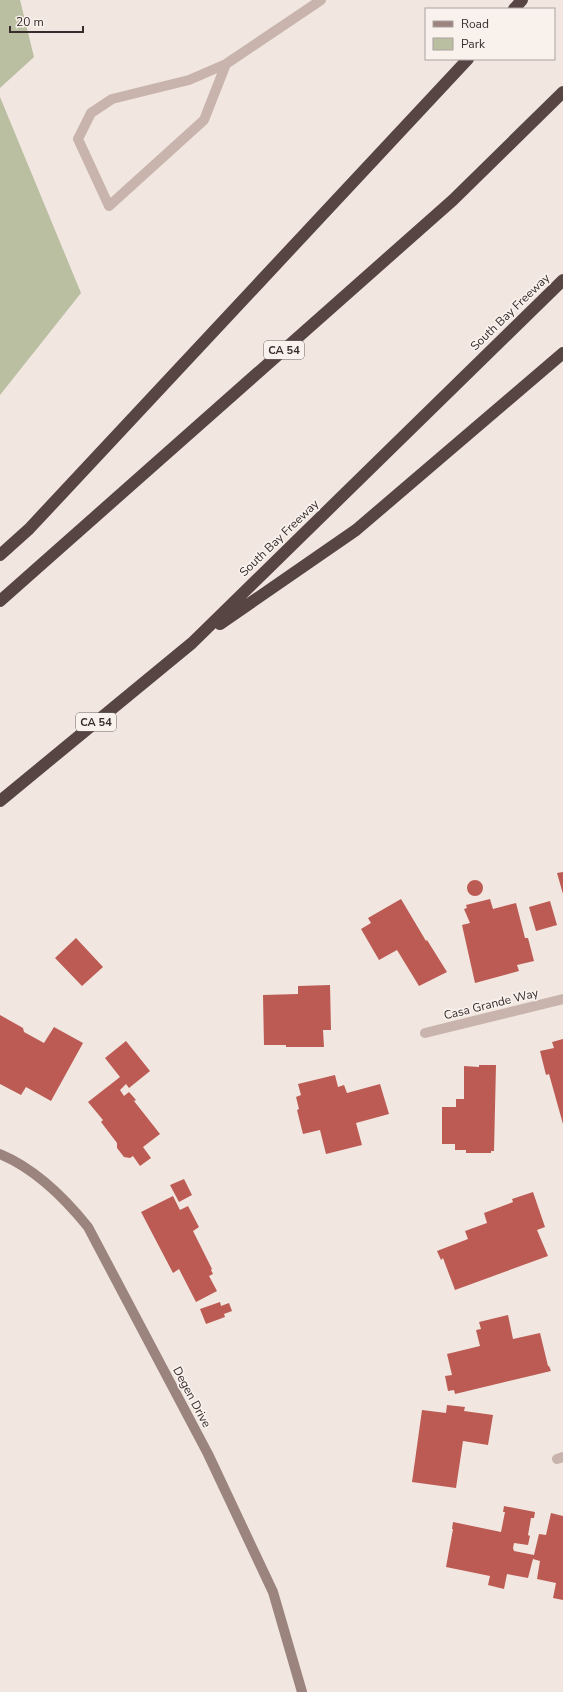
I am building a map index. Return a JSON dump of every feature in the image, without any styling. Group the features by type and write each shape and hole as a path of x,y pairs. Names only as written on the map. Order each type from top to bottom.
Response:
{"highway":[{"path":"515,8 522,0"},
{"path":"0,555 40,517 467,60"},
{"name":"CA 54","path":"0,601 453,200 563,92"},
{"name":"South Bay Freeway","path":"0,801 192,642 563,280"},
{"path":"192,642 356,530 563,354"}],"street":[{"path":"226,64 204,120 109,206 78,139 91,113 112,98 189,80 226,64 322,0"},
{"name":"Casa Grande Way","path":"425,1033 563,999"},
{"name":"Degen Drive","path":"0,1154 27,1169 50,1186 70,1205 88,1226 208,1454 274,1592 302,1692"}],"green space":[{"path":"0,0 20,0 34,57 0,88"},
{"path":"0,97 81,293 0,395"}],"building":[{"path":"563,872 563,894 557,873"},
{"path":"475,880 482,885 483,888 478,895 475,896 468,891 467,888 472,881"},
{"path":"401,899 426,941 427,940 447,972 419,986 397,950 379,960 361,929 371,923 368,918"},
{"path":"490,899 493,909 516,903 525,938 528,938 534,961 517,965 519,971 475,983 462,925 470,923 464,909 467,908 466,905"},
{"path":"550,901 557,925 536,931 529,907"},
{"path":"76,938 103,967 82,986 55,958"},
{"path":"330,985 331,1030 323,1030 324,1047 286,1047 286,1045 264,1045 263,995 298,994 298,986"},
{"path":"0,1015 23,1028 24,1032 44,1043 54,1027 83,1043 51,1101 26,1087 21,1095 0,1084"},
{"path":"563,1039 563,1124 549,1074 546,1075 540,1051 554,1048 552,1042"},
{"path":"126,1041 150,1071 129,1088 126,1084 120,1090 124,1096 129,1092 136,1100 134,1101 160,1134 143,1147 151,1158 140,1166 133,1156 130,1158 124,1157 117,1148 117,1143 101,1122 103,1120 88,1102 120,1077 105,1058"},
{"path":"479,1065 496,1065 494,1151 491,1151 491,1153 466,1153 466,1150 455,1150 455,1144 442,1144 442,1107 456,1107 456,1099 464,1099 464,1066 479,1067"},
{"path":"335,1075 338,1087 344,1085 347,1093 380,1084 389,1114 356,1123 362,1145 326,1154 320,1130 303,1134 297,1110 299,1109 296,1097 301,1095 298,1084"},
{"path":"184,1179 192,1195 179,1202 170,1185"},
{"path":"533,1192 545,1227 537,1230 548,1256 455,1290 443,1258 441,1260 437,1251 468,1239 465,1231 487,1223 484,1213 513,1202 512,1199"},
{"path":"173,1196 180,1210 188,1206 199,1227 193,1231 212,1269 213,1274 209,1276 217,1291 196,1302 179,1269 173,1273 141,1212"},
{"path":"220,1302 221,1306 229,1303 232,1311 224,1314 225,1317 206,1324 200,1309"},
{"path":"508,1315 513,1339 540,1333 548,1366 551,1371 455,1394 454,1390 448,1391 445,1376 452,1375 447,1354 480,1346 476,1330 481,1329 479,1322"},
{"path":"447,1405 465,1407 464,1411 493,1415 488,1445 463,1441 456,1488 412,1482 422,1410 446,1413"},
{"path":"504,1506 535,1512 534,1518 531,1518 528,1545 514,1543 513,1548 514,1551 534,1555 528,1578 507,1574 504,1589 488,1585 490,1576 446,1567 453,1522 501,1532 505,1512 503,1512"},
{"path":"551,1513 563,1516 563,1600 553,1598 556,1583 537,1579 540,1561 533,1559 539,1534 546,1535"}]}
